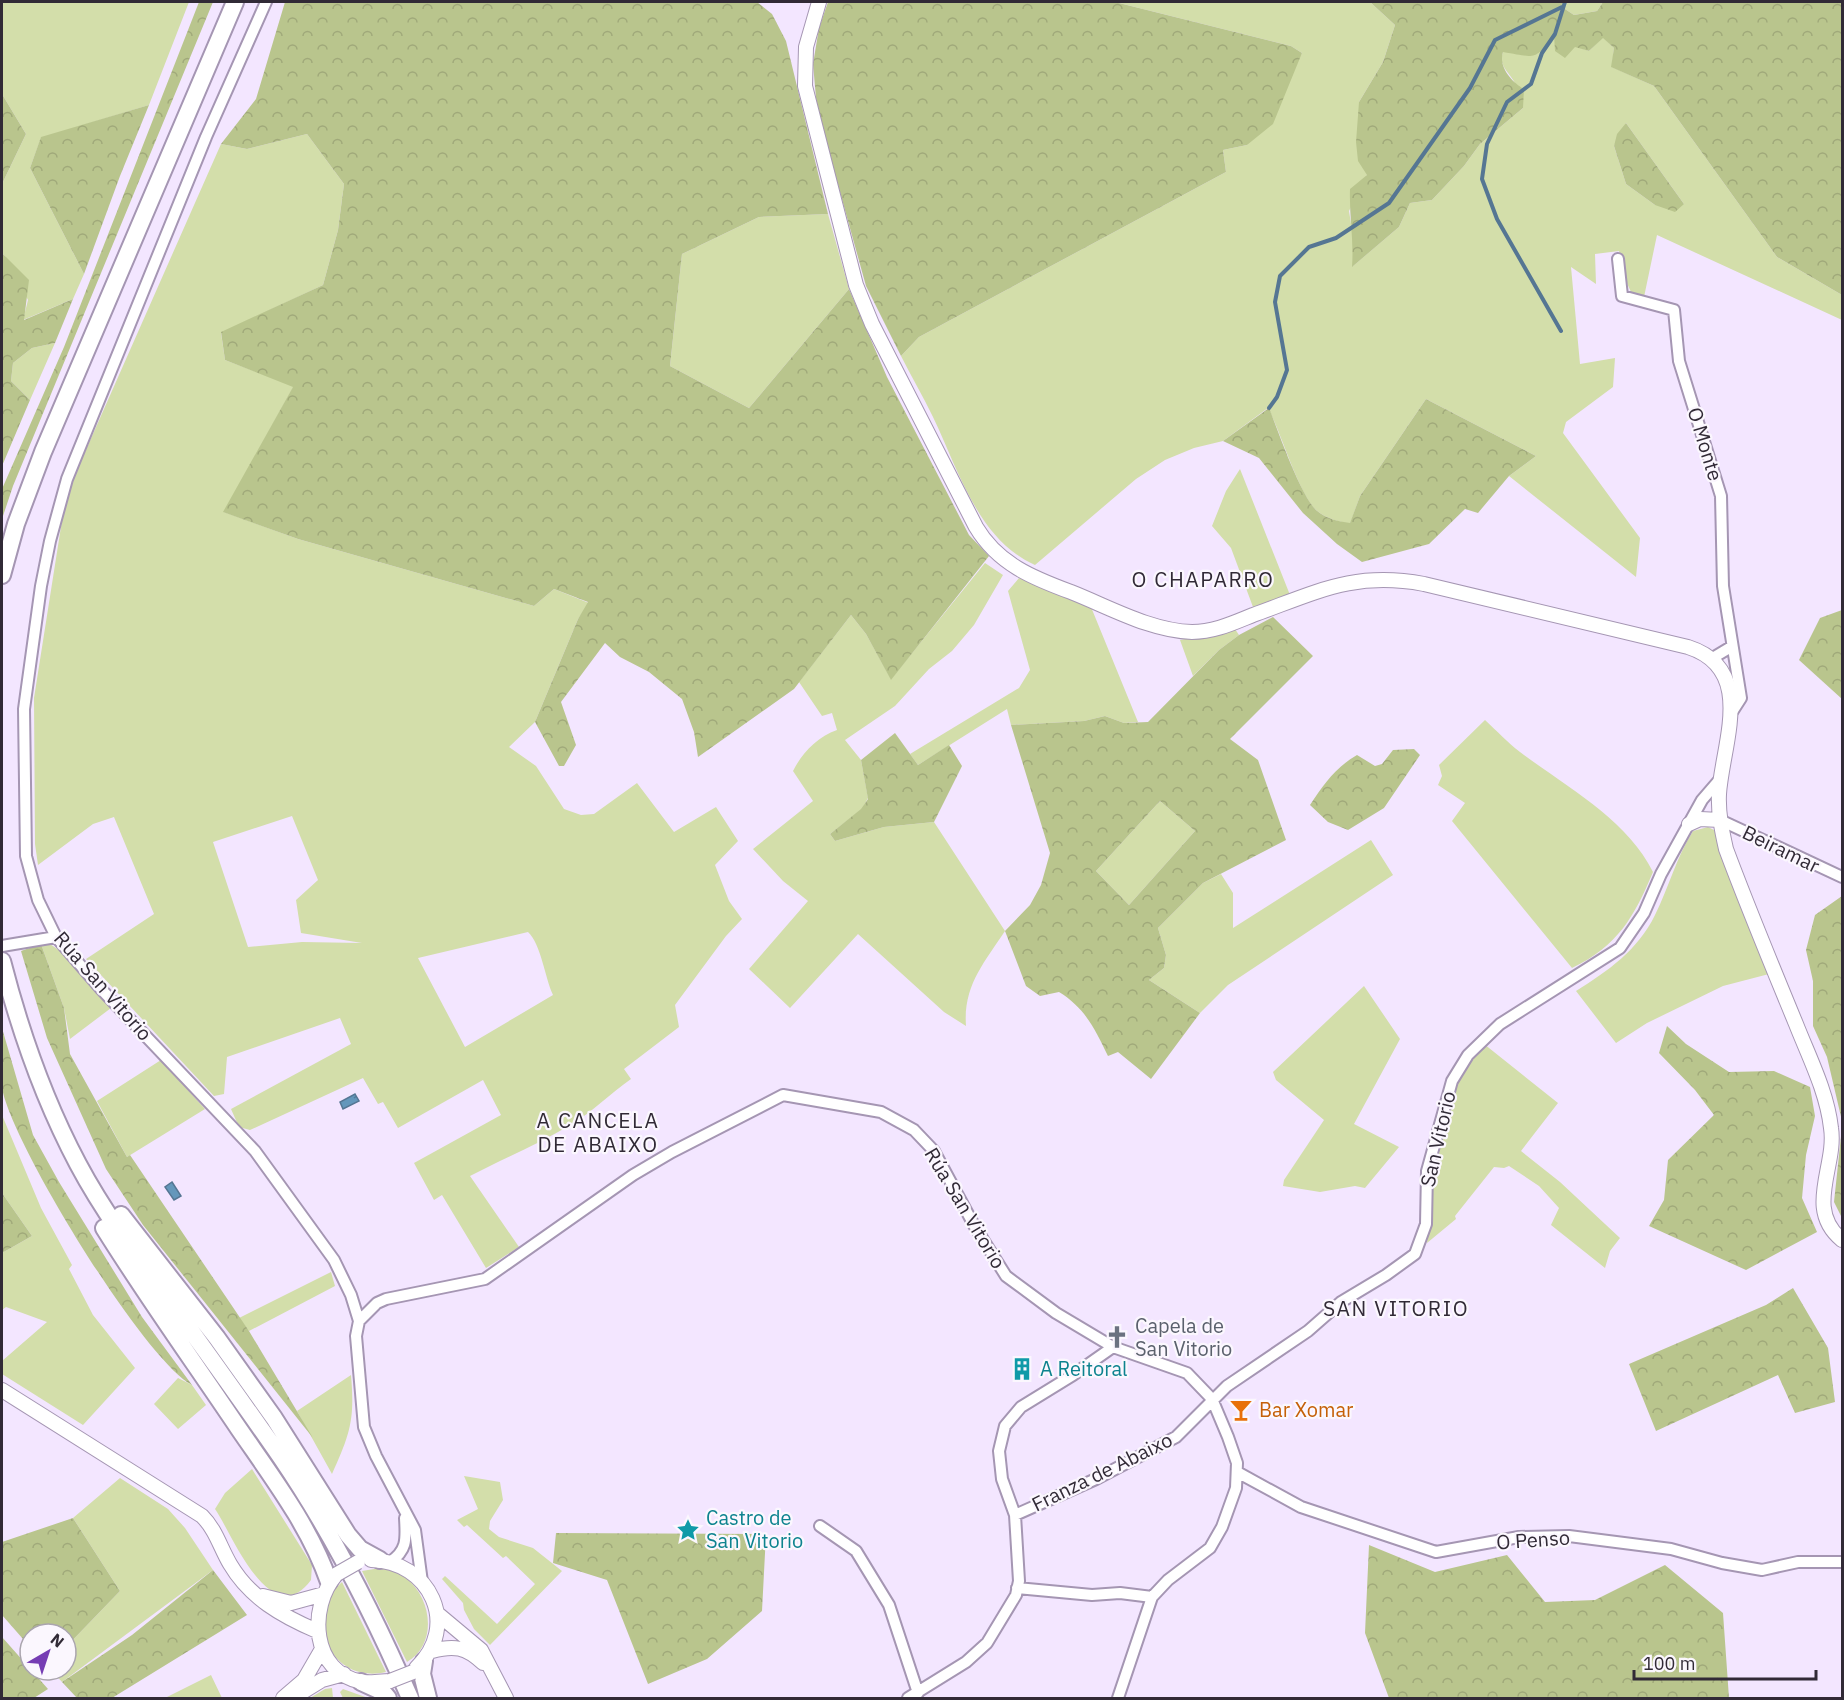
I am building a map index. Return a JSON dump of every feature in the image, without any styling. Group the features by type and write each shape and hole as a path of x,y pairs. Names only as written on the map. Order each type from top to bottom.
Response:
{"highway":[{"path":"2,575 16,524 42,452 235,2"},
{"path":"2,961 18,1020 45,1092 79,1165 119,1231 232,1387 304,1495 352,1577 410,1698"},
{"path":"18,1020 96,1176 121,1216 217,1338 274,1418 348,1535 360,1549 385,1561"},
{"path":"79,1165 80,1190 152,1304 285,1498 320,1556 330,1583"},
{"path":"423,1662 422,1674 428,1698"},
{"path":"361,1682 383,1692 388,1698"}],"street":[{"name":"Rúa San Vitorio","path":"266,2 206,137 67,479 41,586 24,709 26,856 38,900 57,937 100,989 255,1151 334,1260 351,1295 359,1321 356,1336 364,1426 405,1514 415,1530 422,1582"},
{"path":"819,2 806,47 805,86 856,285 872,324 976,527 982,537 1012,566 1150,623 1179,631 1209,630 1332,586 1387,578 1424,584 1688,647 1710,659 1725,679 1732,712 1721,778 1720,820 1726,849 1816,1073 1832,1130 1822,1200 1824,1215 1842,1240"},
{"name":"O Monte","path":"1618,260 1622,296 1674,310 1679,362 1721,496 1723,586 1731,647"},
{"path":"1710,659 1731,647 1741,698 1732,712"},
{"name":"San Vitorio","path":"1212,1398 1308,1331 1341,1302 1386,1275 1415,1254 1426,1224 1427,1171 1445,1098 1458,1070 1482,1038 1500,1024 1620,948 1644,913 1661,874 1689,824 1710,789 1721,778"},
{"path":"1689,824 1700,819 1720,820"},
{"name":"Beiramar","path":"1720,820 1842,878"},
{"path":"2,946 57,937"},
{"name":"Rúa San Vitorio","path":"359,1321 370,1309 386,1299 485,1279 633,1175 682,1146 783,1095 882,1112 914,1130 934,1150 975,1227 1006,1276 1056,1313 1113,1347 1187,1373 1212,1398"},
{"name":"Franza de Abaixo","path":"913,1696 966,1662 987,1643 1016,1595 1015,1515 1002,1479 999,1451 1005,1426 1021,1407 1113,1347"},
{"path":"2,1390 202,1516 215,1532 230,1565 250,1590 270,1608 317,1631"},
{"path":"1118,1698 1152,1597 1168,1580 1210,1548 1222,1527 1233,1498 1237,1463 1212,1398"},
{"name":"Franza de Abaixo","path":"1015,1515 1096,1479 1176,1437 1212,1398"},
{"name":"O Penso","path":"1237,1472 1300,1507 1436,1552 1519,1537 1569,1536 1671,1549 1722,1563 1762,1569 1798,1562 1842,1562"},
{"path":"250,1590 273,1600 291,1603 330,1583 358,1562 385,1561 402,1554 406,1545 405,1514"},
{"path":"820,1526 856,1551 889,1605 913,1696"},
{"path":"385,1561 416,1576 428,1589 438,1614 436,1638 423,1662"},
{"path":"330,1583 318,1607 317,1631 322,1649 344,1674 361,1682 390,1681 452,1647 468,1650 492,1673"},
{"path":"1017,1588 1092,1595 1120,1593 1152,1597"},
{"path":"438,1614 481,1650 506,1698"},
{"path":"283,1698 304,1680 322,1649"},
{"path":"289,1698 322,1680 344,1674"}],"green space":[{"path":"2,2 189,2 149,105 41,138 30,168 84,274 73,299 23,320 28,300 2,253 2,184 26,134 2,94"},
{"path":"199,2 213,2 13,486 2,519 2,489 64,347"},
{"path":"285,2 757,2 772,14 786,41 828,214 759,217 682,254 670,366 749,408 849,289 887,377 969,535 989,556 891,680 866,634 851,615 794,689 698,757 694,732 682,699 649,672 620,657 605,643 561,702 576,745 564,766 559,766 535,722 578,619 588,602 554,589 534,606 298,539 223,512 293,387 225,360 221,332 323,285 338,230 344,184 307,134 247,149 221,144 256,99"},
{"path":"828,2 1115,2 1291,46 1302,53 1273,124 1247,145 1223,150 1226,172 919,337 901,356 866,286 817,109 813,64 819,28"},
{"path":"1115,2 1370,2 1395,25 1383,62 1359,102 1367,175 1349,211 1354,242 1353,266 1399,227 1410,203 1432,200 1464,166 1480,144 1523,108 1515,83 1503,65 1503,52 1555,34 1589,51 1603,37 1614,48 1612,67 1654,86 1777,257 1842,295 1842,320 1657,235 1644,297 1631,292 1619,251 1595,254 1596,284 1571,267 1580,364 1615,358 1613,387 1566,422 1563,433 1640,538 1636,577 1509,476 1536,456 1426,399 1360,496 1350,524 1324,516 1309,501 1296,476 1268,408 1223,441 1194,448 1165,460 1136,479 1035,565 1015,554 984,521 961,480 933,417 901,356 919,337 1226,172 1223,150 1247,145 1302,53 1291,46","holes":["1626,123 1684,204 1655,205 1626,184 1614,146"]},
{"path":"1370,2 1565,2 1562,7 1574,15 1597,11 1603,2 1842,2 1842,295 1777,257 1654,86 1611,67 1614,48 1603,38 1589,51 1575,47 1565,58 1555,51 1554,35 1538,54 1533,56 1503,52 1504,68 1524,89 1523,108 1480,144 1464,166 1432,200 1410,203 1399,227 1352,267 1350,189 1367,175 1358,161 1356,142 1359,102 1383,62 1395,25"},
{"path":"1565,2 1603,2 1597,11 1574,15 1562,7"},
{"path":"2,94 26,134 2,184"},
{"path":"149,105 84,274 30,168 41,137"},
{"path":"1626,123 1684,204 1675,212 1655,205 1626,184 1614,146 1617,134"},
{"path":"307,134 344,184 338,230 323,285 221,333 225,360 294,386 224,512 298,539 534,606 554,589 589,603 578,619 535,722 509,747 536,766 564,809 581,815 594,814 637,783 674,832 716,807 738,841 715,865 729,901 742,919 726,936 675,1005 679,1027 624,1069 631,1079 579,1119 547,1138 470,1176 519,1247 486,1268 442,1195 434,1200 414,1163 501,1115 483,1080 398,1128 383,1102 378,1104 363,1078 250,1130 239,1127 231,1109 351,1044 340,1018 227,1057 224,1094 214,1096 86,959 154,914 114,817 93,824 38,865 35,844 34,698 66,495 221,144 247,149","holes":["292,816 318,880 296,900 301,933 362,943 302,942 248,947 213,842","528,932 540,953 553,995 465,1047 418,958"]},
{"path":"828,214 849,289 749,408 670,366 682,254 759,217"},
{"path":"2,253 29,280 24,320 73,299 55,343 32,348 13,363 11,381 30,400 2,466"},
{"path":"55,343 30,400 11,381 13,363 32,348"},
{"path":"1426,399 1536,456 1509,476 1478,513 1465,509 1429,544 1362,562 1337,544 1303,513 1259,458 1223,441 1269,408 1290,462 1310,502 1324,516 1350,523 1360,496"},
{"path":"1240,469 1290,595 1253,607 1231,548 1212,526 1226,491"},
{"path":"985,563 1003,575 974,625 952,651 929,669 895,706 845,740 861,760 868,798 862,809 830,834 835,841 884,827 934,822 1005,931 976,975 971,987 966,1026 944,1012 858,934 790,1008 749,969 808,901 783,881 753,849 813,801 793,771 811,746 837,730 832,713 822,716 799,682 851,615 866,634 891,679"},
{"path":"1019,578 1091,607 1138,722 1124,723 1105,716 1084,721 1011,725 1007,709 918,765 910,754 1019,688 1030,670 1008,591"},
{"path":"1842,610 1842,699 1799,660 1820,618"},
{"path":"1273,617 1313,656 1230,739 1258,760 1286,840 1203,883 1158,928 1166,955 1164,968 1149,980 1200,1013 1151,1079 1118,1052 1108,1056 1083,1012 1068,998 1059,992 1040,996 1026,986 1005,931 1030,905 1041,885 1050,853 1011,725 1084,721 1105,716 1124,723 1148,722 1219,650 1239,635","holes":["1160,801 1195,831 1129,905 1096,871"]},
{"path":"1235,629 1239,635 1219,650 1193,676 1180,640"},
{"path":"1485,720 1516,748 1611,820 1642,853 1653,872 1639,903 1623,929 1601,950 1572,968 1452,821 1465,803 1438,785 1442,776 1439,765"},
{"path":"895,733 918,765 949,745 962,766 934,822 884,827 835,841 830,834 861,809 868,799 861,760"},
{"path":"1414,749 1420,755 1384,808 1348,830 1328,822 1310,805 1331,777 1357,755 1375,766 1382,764 1393,750"},
{"path":"1160,801 1195,831 1129,905 1096,871"},
{"path":"1708,827 1716,831 1769,974 1723,986 1647,1023 1616,1043 1576,991 1621,959 1640,939 1655,915 1693,831"},
{"path":"1371,840 1393,875 1228,985 1200,1013 1149,980 1164,968 1166,955 1158,928 1203,883 1221,874 1233,893 1233,928"},
{"path":"1842,896 1842,1121 1827,1057 1813,1026 1813,981 1806,950 1815,915"},
{"path":"41,944 50,944 63,953 111,1008 70,1039 64,1008"},
{"path":"41,944 64,1008 70,1054 127,1157 130,1155 249,1331 313,1438 143,1225 106,1169 47,1038 21,951"},
{"path":"1364,986 1400,1039 1354,1124 1399,1147 1365,1188 1355,1186 1320,1192 1283,1186 1284,1180 1324,1120 1276,1080 1273,1072"},
{"path":"1667,1026 1686,1044 1729,1072 1774,1071 1810,1087 1815,1116 1806,1155 1802,1198 1817,1232 1746,1270 1649,1226 1664,1200 1668,1160 1714,1115 1695,1090 1659,1053"},
{"path":"2,1028 33,1135 59,1182 142,1317 192,1385 170,1367 143,1336 113,1295 29,1155 11,1116 2,1088"},
{"path":"1484,1044 1558,1103 1521,1151 1560,1182 1620,1238 1610,1251 1605,1268 1551,1225 1559,1208 1539,1186 1509,1166 1494,1167 1455,1216 1456,1219 1427,1243 1435,1157 1456,1083"},
{"path":"161,1060 205,1109 127,1157 97,1101"},
{"path":"2,1115 41,1208 72,1265 69,1269 93,1315 135,1368 83,1425 2,1374 2,1361 47,1322 6,1307 2,1310 2,1253 32,1236 2,1193"},
{"path":"1842,1127 1842,1218 1834,1202"},
{"path":"2,1193 32,1236 2,1253"},
{"path":"331,1272 335,1286 249,1331 239,1318"},
{"path":"1793,1288 1828,1348 1835,1402 1795,1413 1778,1375 1656,1431 1629,1364 1766,1305"},
{"path":"351,1375 350,1426 332,1474 297,1411"},
{"path":"178,1378 192,1385 206,1405 178,1429 154,1404"},
{"path":"252,1469 312,1565 311,1580 296,1594 281,1595 267,1588 242,1556 215,1509 225,1493"},
{"path":"464,1476 500,1482 503,1500 490,1521 489,1529 499,1537 533,1548 562,1571 490,1645 474,1629 464,1610 463,1603 442,1579 445,1576 497,1624 535,1584 506,1556 503,1558 467,1525 464,1527 457,1520 478,1509"},
{"path":"120,1478 168,1509 185,1528 213,1570 78,1670 78,1635 120,1591 73,1518"},
{"path":"73,1518 120,1591 78,1635 78,1622 18,1622 18,1633 2,1615 2,1542"},
{"path":"556,1533 766,1534 762,1611 707,1659 648,1684 607,1580 553,1563"},
{"path":"1369,1545 1435,1572 1507,1555 1545,1602 1595,1600 1665,1565 1723,1613 1729,1698 1389,1698 1365,1633"},
{"path":"380,1568 406,1578 415,1587 426,1609 428,1621 424,1644 407,1662 362,1571"},
{"path":"213,1570 247,1615 112,1698 77,1698 62,1682 78,1682 78,1671 132,1635"},
{"path":"342,1582 386,1672 367,1673 350,1668 337,1659 328,1645 323,1630 324,1613 330,1597"},
{"path":"2,1637 18,1655 18,1682 42,1682 48,1689 34,1698 2,1698"},
{"path":"211,1675 222,1698 165,1698"},
{"path":"332,1688 333,1698 310,1698 325,1689"},
{"path":"343,1689 368,1698 343,1698 340,1692"}],"water":[{"path":"355,1094 359,1101 343,1109 340,1102"},
{"path":"172,1182 181,1196 174,1200 165,1187"}],"waterway":[{"path":"1561,331 1497,219 1482,179 1487,144 1507,102 1531,84 1542,53 1555,34 1565,2"},
{"path":"1269,408 1277,397 1287,370 1275,302 1280,276 1309,247 1336,238 1389,203 1470,88 1495,40 1562,7"}],"place":[{"name":"Capela de San Vitorio","path":"1117,1337"},
{"name":"A Reitoral","path":"1022,1369"},
{"name":"Bar Xomar","path":"1241,1410"},
{"name":"Castro de San Vitorio","path":"688,1530"}],"district":[{"name":"O CHAPARRO","path":"1203,580"},
{"name":"A CANCELA DE ABAIXO","path":"598,1133"},
{"name":"SAN VITORIO","path":"1396,1309"}]}
